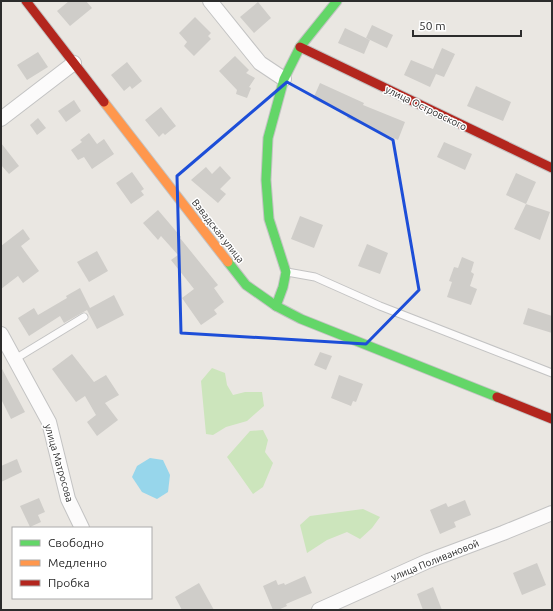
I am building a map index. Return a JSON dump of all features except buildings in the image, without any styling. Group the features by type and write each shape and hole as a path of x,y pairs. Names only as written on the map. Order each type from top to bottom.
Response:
{"street":[{"name":"Взвадская улица","path":"26,1 246,285 276,306 301,319 552,419"},
{"path":"210,1 260,63 284,79"},
{"path":"276,306 283,287 286,272 269,219 266,180 268,138 284,79 300,47 337,1"},
{"name":"улица Островского","path":"300,47 552,168"},
{"path":"1,119 74,63"},
{"name":"улица Матросова","path":"1,334 48,422 68,499 82,527"},
{"name":"улица Поливановой","path":"319,610 428,561 503,534 552,513"}],"lane":[{"path":"286,272 315,277 409,318 552,373"},
{"path":"14,359 84,317"}],"highlighted area":[{"path":"287,82 393,140 419,290 366,344 181,333 177,176"}],"green space":[{"path":"212,368 225,373 227,385 233,395 245,392 262,392 264,406 247,421 226,427 213,435 206,434 201,381"},
{"path":"263,430 268,440 265,452 273,463 263,487 253,494 227,457 250,431"},
{"path":"363,509 380,517 372,528 360,539 347,532 327,540 307,553 300,525 310,516"}],"water":[{"path":"150,458 163,460 170,475 168,492 157,499 142,492 132,477 137,466"}],"traffic: fast":[{"path":"276,306 283,287 286,272 269,219 266,180 268,138 284,79 300,47 337,1"},
{"path":"228,262 246,285 276,306 301,319 497,397"}],"traffic: slow":[{"path":"104,102 228,262"}],"traffic: jam":[{"path":"26,1 104,102"},
{"path":"300,47 552,168"},
{"path":"497,397 552,419"}]}
